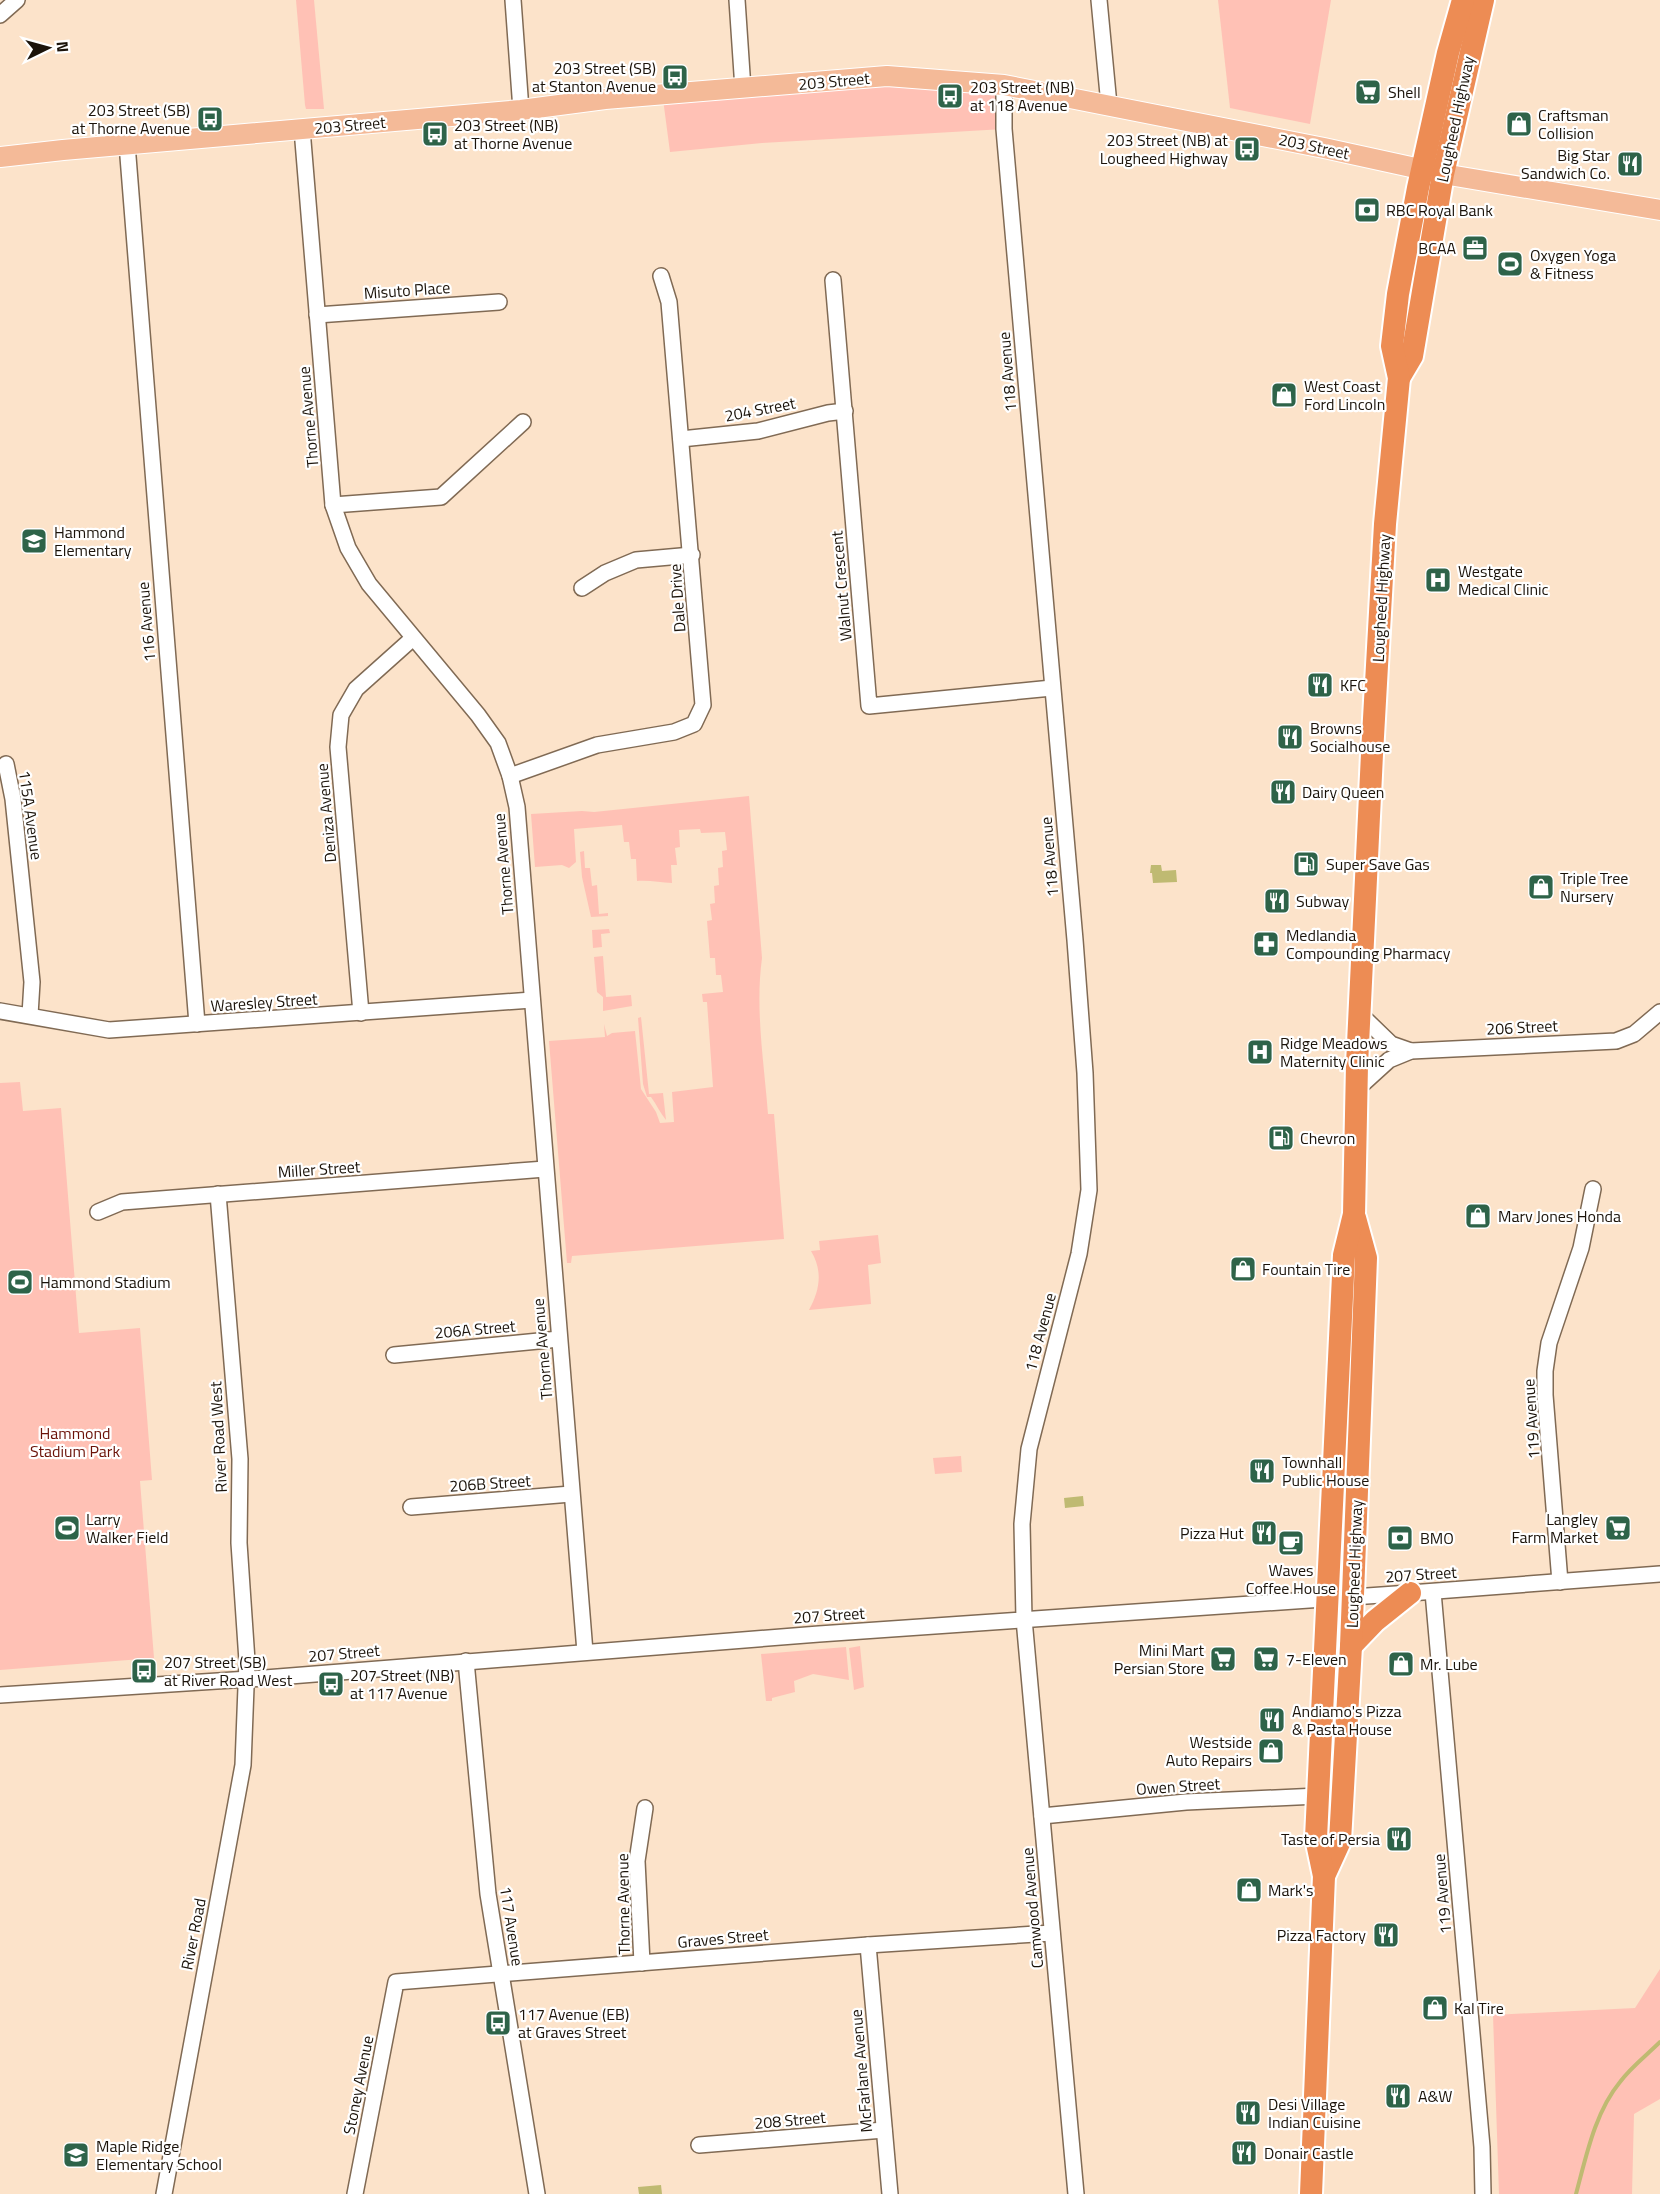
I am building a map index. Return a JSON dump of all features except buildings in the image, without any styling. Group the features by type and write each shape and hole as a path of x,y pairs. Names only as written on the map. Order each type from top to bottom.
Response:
{"highway":[{"name":"Lougheed Highway","path":"1311,2194 1324,1876 1316,1838 1344,1255 1354,1214 1359,1012 1385,524 1399,378 1412,356 1446,63 1463,0"},
{"name":"Lougheed Highway","path":"1432,171 1483,0"},
{"name":"Lougheed Highway","path":"1324,1876 1340,1841 1351,1646 1365,1258 1354,1214"},
{"path":"1351,1646 1375,1621 1410,1593"}],"main road":[{"name":"203 Street","path":"0,157 521,110 605,99 886,76 1004,85 1432,171 1660,210"}],"street":[{"path":"0,15 17,0"},
{"path":"513,0 521,110"},
{"path":"736,0 743,89"},
{"path":"1099,0 1109,105"},
{"name":"118 Avenue","path":"1004,85 1004,129 1085,1073 1089,1190 1079,1254 1029,1449 1022,1524 1024,1619"},
{"name":"Thorne Avenue","path":"302,129 333,505 348,548 369,584 498,742 510,776 517,807 585,1652"},
{"name":"116 Avenue","path":"127,144 198,1024"},
{"name":"Dale Drive","path":"510,776 597,745 674,732 694,724 703,705 669,302 661,276"},
{"name":"Walnut Crescent","path":"833,280 869,706 1052,688"},
{"name":"Misuto Place","path":"317,315 499,302"},
{"name":"204 Street","path":"681,439 758,431 828,413 845,411"},
{"path":"333,505 441,497 523,422"},
{"path":"582,588 605,573 636,560 692,555"},
{"name":"Deniza Avenue","path":"361,1013 338,747 341,716 356,689 413,638"},
{"name":"115A Avenue","path":"6,764 13,799 33,982 30,1015"},
{"name":"Waresley Street","path":"0,1011 109,1030 532,1000"},
{"name":"206 Street","path":"1359,1012 1391,1044 1411,1051"},
{"name":"206 Street","path":"1356,1090 1389,1060 1411,1051 1616,1041 1634,1034 1660,1012"},
{"name":"Miller Street","path":"98,1212 122,1202 545,1169"},
{"name":"119 Avenue","path":"1560,1582 1545,1371 1549,1343 1581,1248 1593,1189"},
{"name":"River Road West","path":"218,1194 240,1459 239,1542 247,1679"},
{"name":"206A Street","path":"394,1355 559,1339"},
{"name":"206B Street","path":"411,1507 571,1494"},
{"name":"207 Street","path":"0,1695 247,1679 1024,1619 1433,1592 1660,1574"},
{"name":"119 Avenue","path":"1433,1592 1482,2147 1483,2194"},
{"name":"Camwood Avenue","path":"1024,1619 1076,2194"},
{"name":"117 Avenue","path":"466,1661 483,1858 494,1942 537,2194"},
{"name":"River Road","path":"164,2194 198,2000 241,1779 247,1679"},
{"name":"Owen Street","path":"1042,1816 1186,1803 1318,1796"},
{"name":"Thorne Avenue","path":"642,1963 637,1861 645,1808"},
{"name":"Graves Street","path":"396,1982 1052,1933"},
{"name":"McFarlane Avenue","path":"868,1945 890,2194"},
{"name":"Stoney Avenue","path":"355,2194 396,1982"},
{"name":"208 Street","path":"699,2145 884,2130"}],"green space":[{"path":"296,0 314,0 324,109 306,109"},
{"path":"1218,0 1331,0 1310,124 1230,108"},
{"path":"887,76 1004,85 1004,129 762,143 670,152 663,99"},
{"path":"749,796 762,958 759,997 761,1036 768,1114 774,1114 784,1239 572,1256 571,1263 567,1263 549,1041 605,1037 604,1024 607,1036 612,1033 635,1031 641,1089 656,1112 660,1123 674,1122 672,1092 713,1087 707,1002 703,1002 702,994 723,992 721,975 716,975 715,958 710,958 707,921 712,920 710,904 715,903 714,886 719,885 718,868 723,867 722,851 727,850 725,832 701,833 700,829 679,830 680,847 675,848 677,865 671,865 672,883 637,881 636,859 631,859 629,842 624,842 622,825 574,829 576,862 569,868 562,865 535,867 531,814 594,812"},
{"path":"584,851 585,868 590,868 592,886 597,885 599,914 608,913 608,916 591,917 582,877 580,852"},
{"path":"609,929 610,933 601,934 602,947 593,948 592,930"},
{"path":"603,956 606,997 631,995 632,1006 603,1011 603,997 597,992 594,957"},
{"path":"641,1017 649,1094 663,1093 666,1120 651,1097 647,1097 643,1084 638,1018"},
{"name":"Hammond Stadium Park","path":"20,1082 23,1111 61,1108 79,1333 140,1328 152,1480 140,1481 154,1658 0,1670 0,1083"},
{"path":"878,1235 881,1263 868,1265 871,1304 809,1310 816,1295 819,1280 815,1258 811,1251 820,1250 819,1241"},
{"path":"961,1456 962,1472 935,1474 933,1458"},
{"path":"860,1646 864,1687 854,1690 849,1648"},
{"path":"846,1647 849,1680 813,1674 794,1681 795,1692 766,1701 761,1654"},
{"path":"1660,1969 1660,2099 1634,2114 1632,2194 1499,2194 1493,2015 1635,2008"}],"shaded area":[{"path":"1151,865 1161,865 1162,871 1176,870 1177,882 1153,883 1152,873 1150,873"},
{"path":"1083,1496 1084,1506 1065,1508 1064,1498"},
{"path":"661,2185 662,2194 639,2194 638,2187"}],"waterway":[{"path":"1576,2194 1592,2135 1611,2094 1634,2066 1660,2042"}],"place":[{"name":"203 Street (SB) at Stanton Avenue","path":"675,77"},
{"name":"Shell","path":"1368,92"},
{"name":"203 Street (NB) at 118 Avenue","path":"950,96"},
{"name":"203 Street (SB) at Thorne Avenue","path":"210,119"},
{"name":"Craftsman Collision","path":"1519,124"},
{"name":"203 Street (NB) at Thorne Avenue","path":"435,134"},
{"name":"203 Street (NB) at Lougheed Highway","path":"1247,149"},
{"name":"Big Star Sandwich Co.","path":"1630,164"},
{"name":"RBC Royal Bank","path":"1367,210"},
{"name":"BCAA","path":"1475,248"},
{"name":"Oxygen Yoga & Fitness","path":"1510,264"},
{"name":"West Coast Ford Lincoln","path":"1284,395"},
{"name":"Hammond Elementary","path":"34,541"},
{"name":"Westgate Medical Clinic","path":"1438,580"},
{"name":"KFC","path":"1320,685"},
{"name":"Browns Socialhouse","path":"1290,737"},
{"name":"Dairy Queen","path":"1283,792"},
{"name":"Super Save Gas","path":"1306,864"},
{"name":"Triple Tree Nursery","path":"1541,887"},
{"name":"Subway","path":"1277,901"},
{"name":"Medlandia Compounding Pharmacy","path":"1266,944"},
{"name":"Ridge Meadows Maternity Clinic","path":"1260,1052"},
{"name":"Chevron","path":"1281,1138"},
{"name":"Marv Jones Honda","path":"1478,1216"},
{"name":"Fountain Tire","path":"1243,1269"},
{"name":"Hammond Stadium","path":"20,1282"},
{"name":"Townhall Public House","path":"1262,1471"},
{"name":"Larry Walker Field","path":"67,1528"},
{"name":"Langley Farm Market","path":"1618,1528"},
{"name":"Pizza Hut","path":"1264,1533"},
{"name":"BMO","path":"1400,1538"},
{"name":"Waves Coffee House","path":"1291,1543"},
{"name":"Mini Mart Persian Store","path":"1223,1659"},
{"name":"7-Eleven","path":"1266,1659"},
{"name":"Mr. Lube","path":"1401,1664"},
{"name":"207 Street (SB) at River Road West","path":"144,1671"},
{"name":"207 Street (NB) at 117 Avenue","path":"331,1684"},
{"name":"Andiamo's Pizza & Pasta House","path":"1272,1720"},
{"name":"Westside Auto Repairs","path":"1271,1751"},
{"name":"Taste of Persia","path":"1399,1839"},
{"name":"Mark's","path":"1249,1890"},
{"name":"Pizza Factory","path":"1386,1935"},
{"name":"Kal Tire","path":"1435,2008"},
{"name":"117 Avenue (EB) at Graves Street","path":"498,2023"},
{"name":"A&W","path":"1398,2096"},
{"name":"Desi Village Indian Cuisine","path":"1248,2113"},
{"name":"Donair Castle","path":"1244,2153"},
{"name":"Maple Ridge Elementary School","path":"76,2155"}]}
